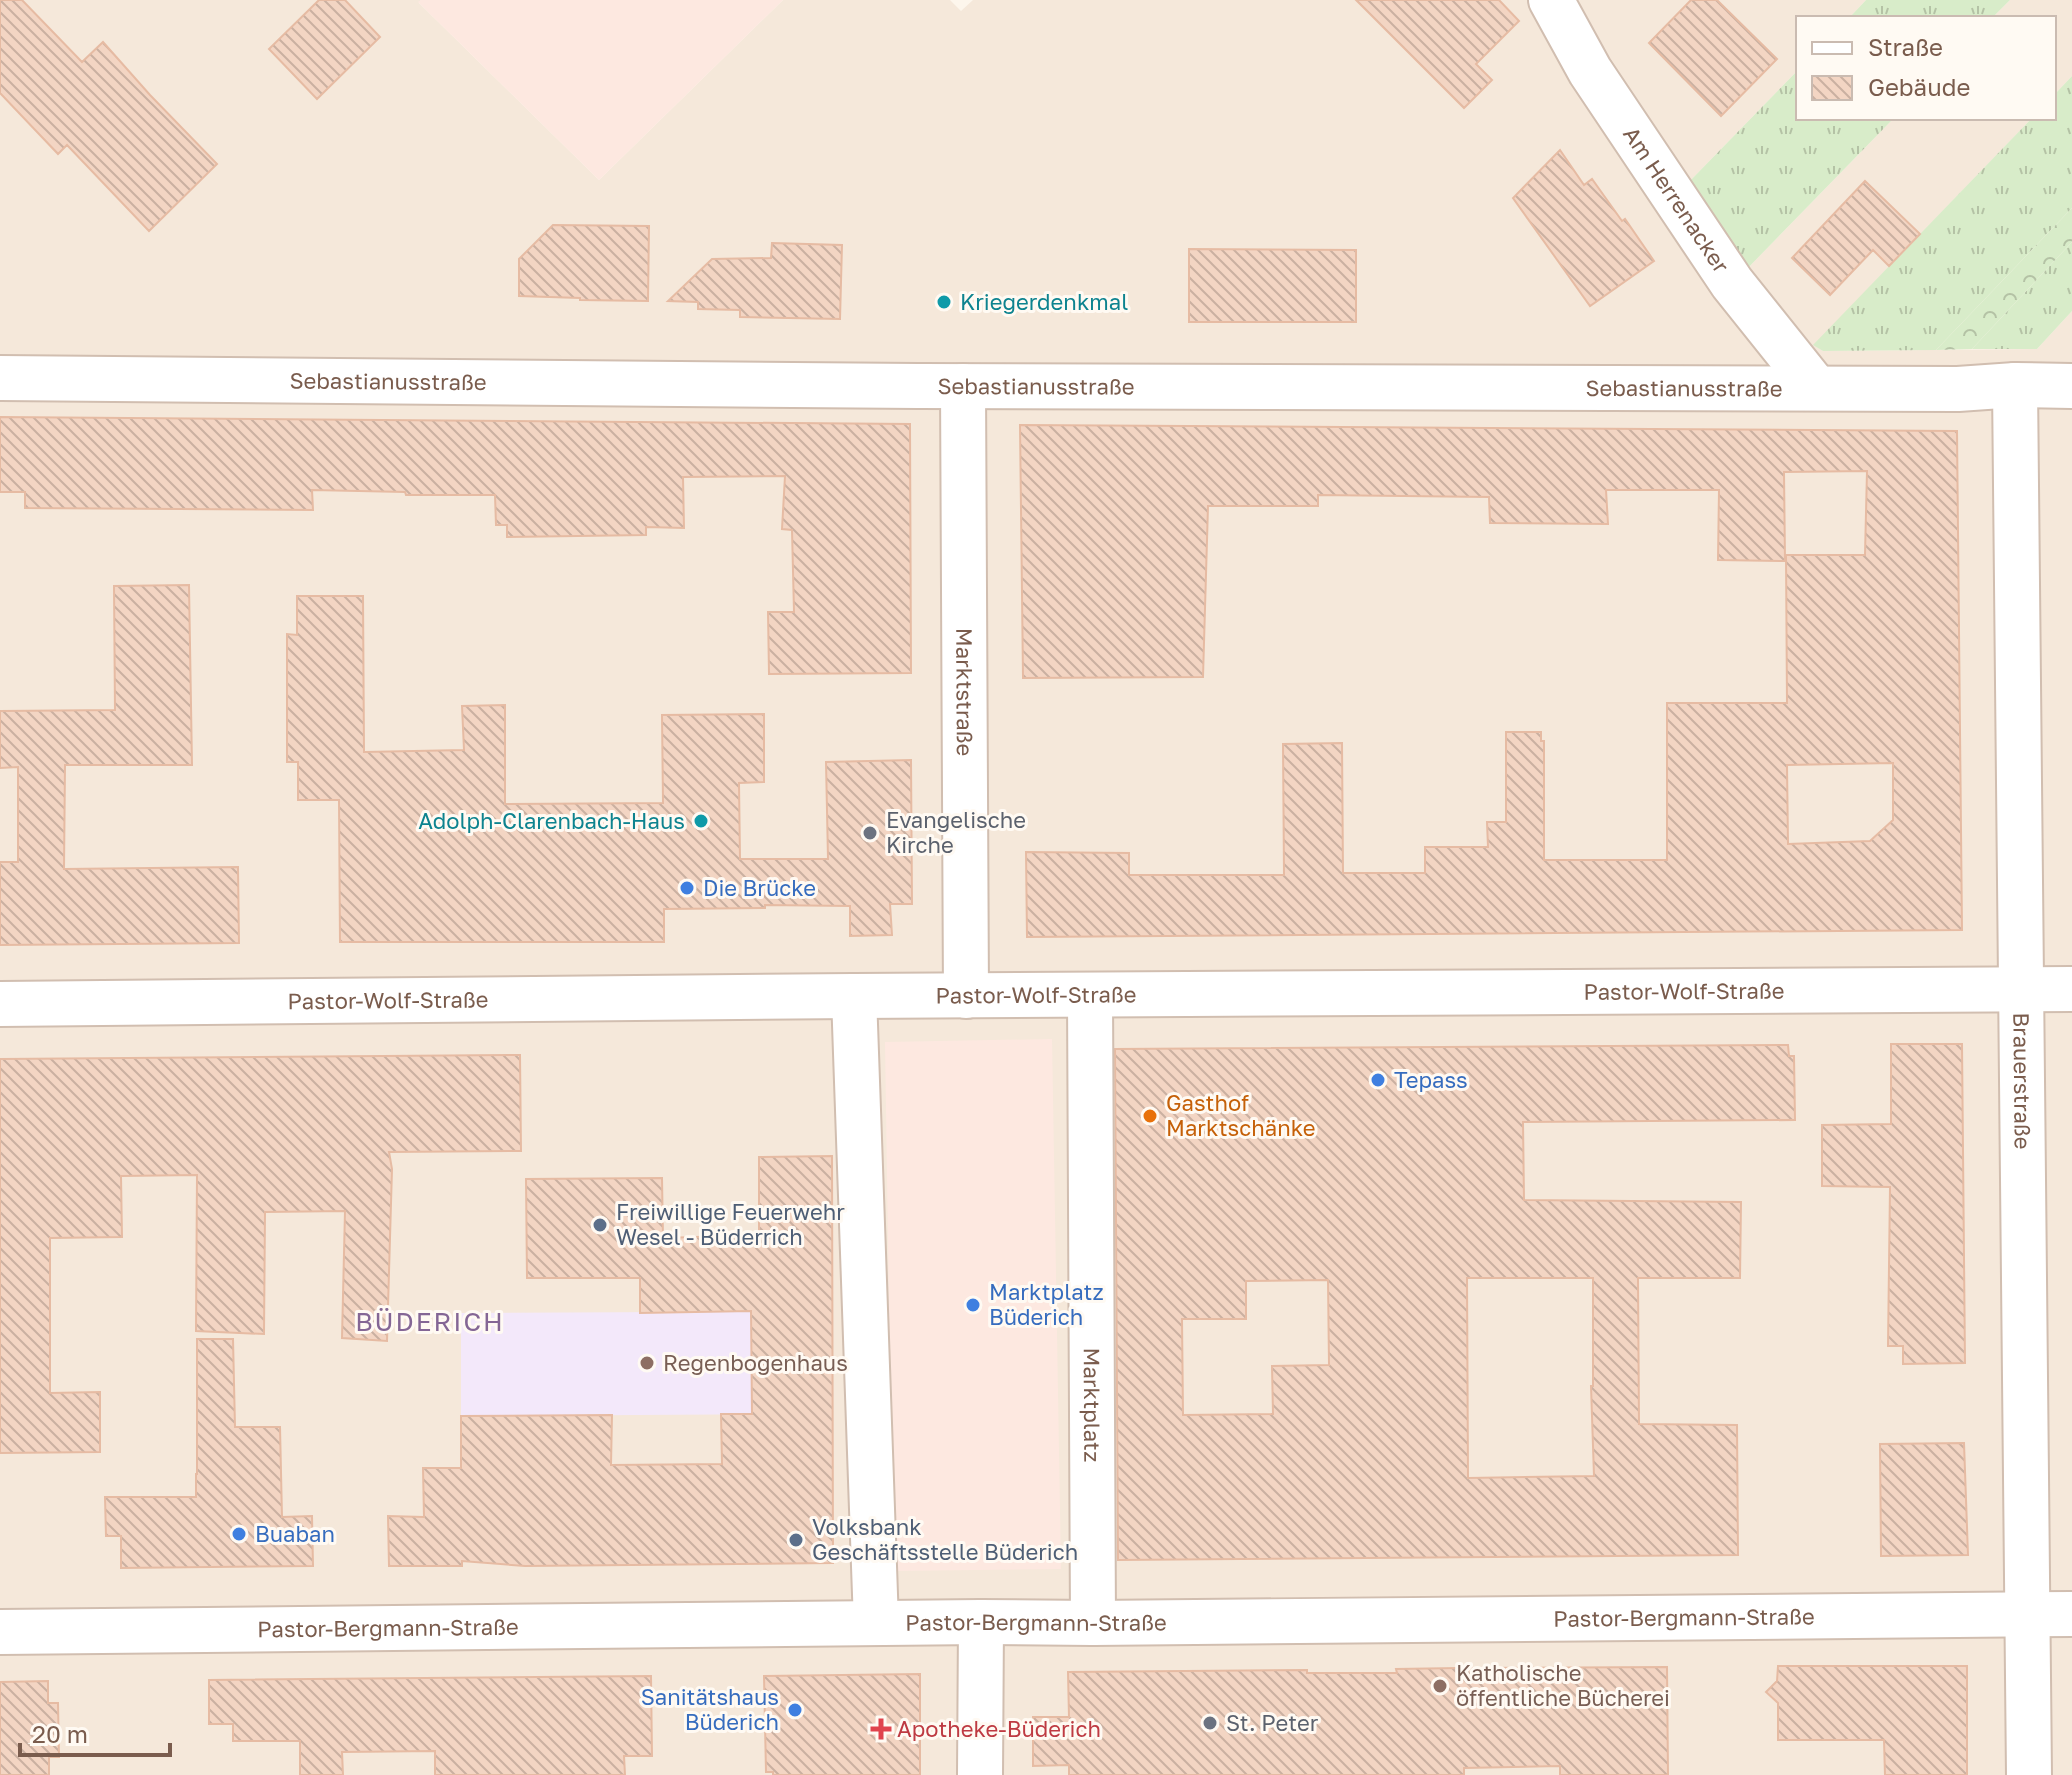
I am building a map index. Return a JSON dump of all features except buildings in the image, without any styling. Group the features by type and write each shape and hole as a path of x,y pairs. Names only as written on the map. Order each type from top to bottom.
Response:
{"street":[{"name":"Am Herrenacker","path":"1551,0 1590,71 1732,283 1816,388"},
{"name":"Sebastianusstraße","path":"0,378 963,386 1958,389 2015,385 2072,386"},
{"name":"Brauerstraße","path":"2015,385 2029,1775"},
{"name":"Marktstraße","path":"963,386 966,996"},
{"name":"Pastor-Wolf-Straße","path":"0,1004 2072,989"},
{"name":"Marktplatz","path":"1090,995 1093,1623"},
{"path":"854,996 876,1623"},
{"name":"Pastor-Bergmann-Straße","path":"0,1632 2072,1614"},
{"path":"980,1775 981,1622"}],"shaded area":[{"path":"0,0 421,0 419,3 599,180 783,0 950,0 961,11 973,0 1866,0 1851,16 1796,16 1796,72 1686,185 1744,272 1892,120 2030,120 1814,345 1823,351 2037,349 2072,311 2072,1775 0,1775"},
{"path":"783,0 599,180 418,2"},
{"path":"2010,0 2072,0 2072,76 2056,93 2056,16 1994,16"},
{"name":"Marktplatz Büderich","path":"1052,1039 1061,1569 893,1571 885,1042"},
{"name":"Regenbogenhaus","path":"832,1275 833,1414 461,1416 461,1313 676,1312"}],"green space":[{"path":"1866,0 2010,0 1994,16 1851,16"},
{"path":"1796,72 1796,120 1892,120 1744,272 1686,185"},
{"path":"2072,76 2072,208 1936,350 1823,351 1813,345 2030,120 2056,120 2056,93"},
{"path":"2072,208 2072,242 1972,349 1936,350"},
{"path":"2072,242 2072,311 2037,349 1972,349"}],"place":[{"name":"Kriegerdenkmal","path":"944,302"},
{"name":"Adolph-Clarenbach-Haus","path":"701,821"},
{"name":"Evangelische Kirche","path":"870,833"},
{"name":"Die Brücke","path":"687,888"},
{"name":"Tepass","path":"1378,1080"},
{"name":"Gasthof Marktschänke","path":"1150,1116"},
{"name":"Freiwillige Feuerwehr Wesel - Büderrich","path":"600,1225"},
{"name":"Marktplatz Büderich","path":"973,1305"},
{"name":"Regenbogenhaus","path":"647,1363"},
{"name":"Buaban","path":"239,1534"},
{"name":"Volksbank Geschäftsstelle Büderich","path":"796,1540"},
{"name":"Katholische öffentliche Bücherei","path":"1440,1686"},
{"name":"Sanitätshaus Büderich","path":"795,1710"},
{"name":"St. Peter","path":"1210,1723"},
{"name":"Apotheke-Büderich","path":"881,1729"}],"district":[{"name":"BÜDERICH","path":"430,1322"}]}
